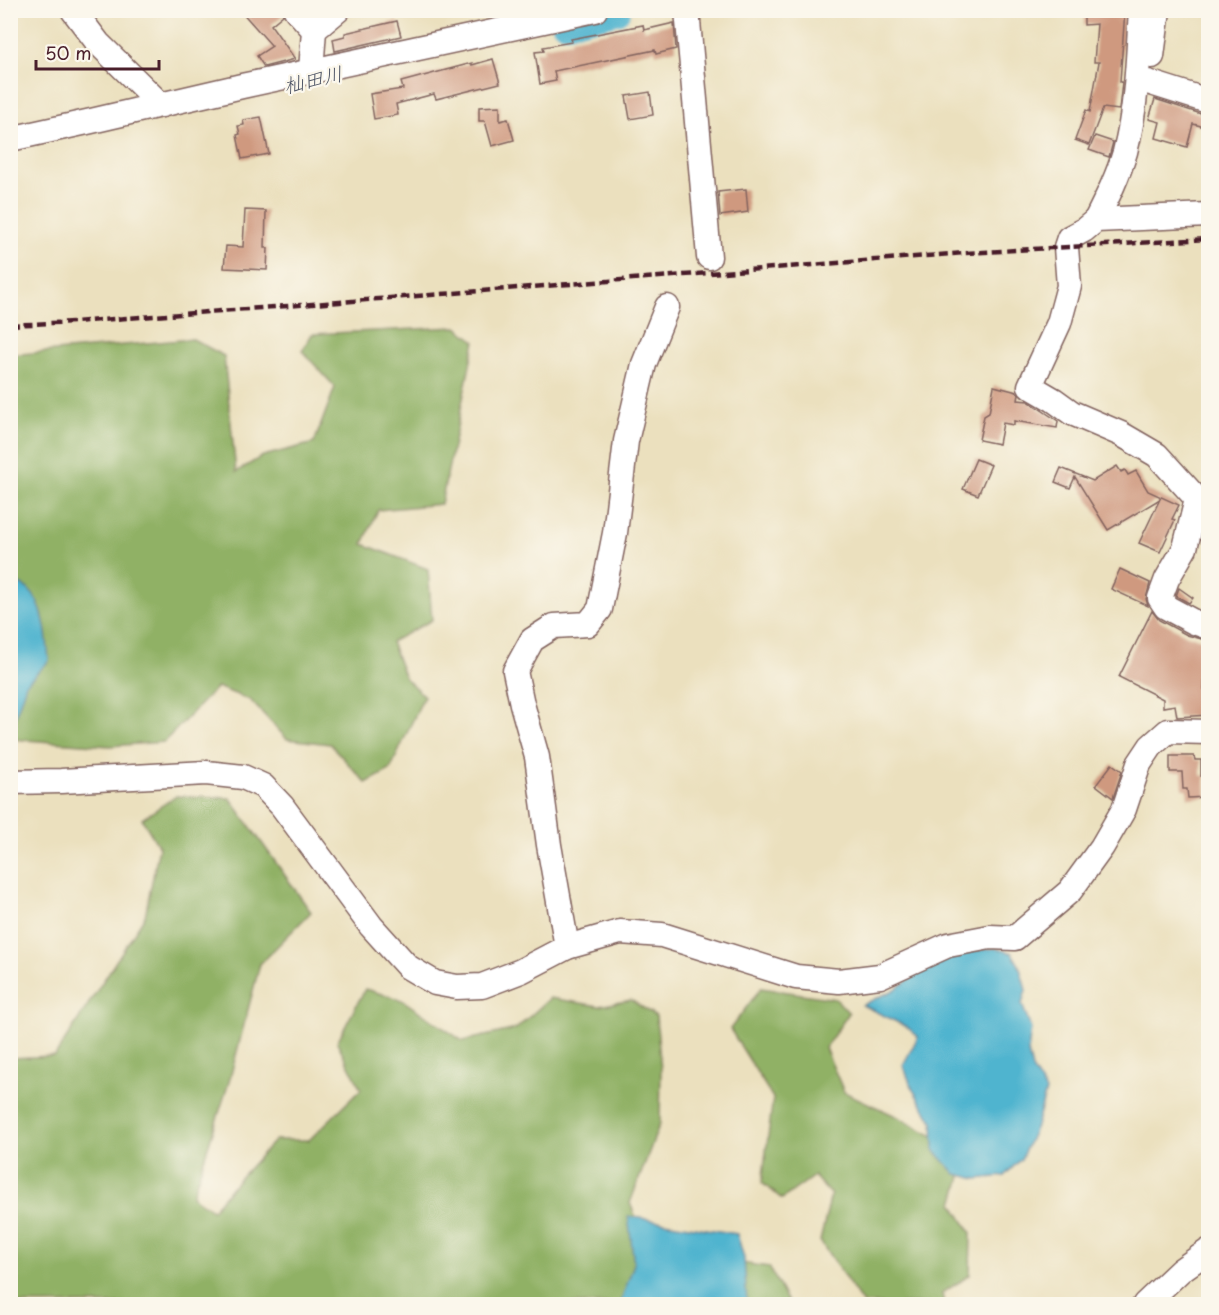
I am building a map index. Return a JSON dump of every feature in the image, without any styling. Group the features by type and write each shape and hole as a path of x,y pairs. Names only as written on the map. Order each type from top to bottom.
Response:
{"street":[{"path":"73,10 98,43 161,105"},
{"path":"296,10 314,30"},
{"path":"311,71 314,30 338,10"},
{"path":"10,139 595,10"},
{"path":"687,10 709,257"},
{"path":"1103,220 1125,152 1132,115 1141,10"},
{"path":"1158,10 1139,136 1125,187 1103,220 1069,238 1066,248 1069,285 1059,323 1030,386 1072,414 1121,434 1156,454 1203,500 1185,548 1167,579 1160,598 1166,608 1209,627"},
{"path":"1148,82 1209,101"},
{"path":"1103,220 1209,215"},
{"path":"567,947 549,845 537,757 515,671 532,640 554,626 588,624 600,609 615,533 629,430 644,364 668,307"},
{"path":"10,782 206,772 243,777 263,786 282,806 371,926 408,967 435,983 457,987 482,986 521,971 567,947 620,932 662,935 796,977 839,981 880,976 948,945 990,937 1015,938 1077,883 1124,809 1139,764 1151,746 1168,731 1209,732"},
{"path":"1145,1305 1181,1270 1209,1251"}],"green space":[{"path":"457,327 475,341 441,504 378,510 363,544 428,569 432,620 391,642 405,678 424,696 390,770 366,783 330,744 287,739 250,700 217,687 164,742 110,746 11,739 10,355 193,339 224,356 236,472 263,456 314,443 335,387 302,351 312,334"},
{"path":"176,796 230,798 311,912 260,964 229,1082 192,1196 212,1210 275,1140 309,1140 361,1089 337,1042 365,989 402,1000 463,1041 516,1029 550,998 599,1006 631,1000 656,1016 661,1070 660,1123 630,1203 644,1238 630,1304 11,1304 10,1058 55,1056 145,916 159,847 142,819"},
{"path":"761,988 836,999 849,1013 825,1048 844,1092 939,1139 965,1163 953,1204 971,1233 970,1275 942,1293 944,1304 863,1304 820,1241 831,1195 814,1176 782,1199 762,1183 773,1098 730,1029"},
{"path":"712,1259 769,1267 789,1304 690,1304"}],"water":[{"path":"11,580 28,589 38,603 44,622 49,661 26,684 14,721 11,746"},
{"path":"995,948 1012,953 1019,965 1026,990 1022,1004 1031,1029 1028,1052 1032,1069 1046,1091 1036,1126 1021,1159 1004,1176 977,1179 956,1174 934,1150 933,1122 913,1090 903,1065 918,1037 907,1027 862,1005 894,990 924,969 958,953"},
{"path":"628,1216 737,1234 744,1258 747,1304 620,1304 634,1264"}],"building":[{"path":"240,10 282,10 283,15 271,25 295,59 264,67 257,56 272,46"},
{"path":"1084,10 1125,10 1119,110 1103,108 1089,145 1075,140 1086,110 1090,112 1099,62 1094,62 1097,24 1084,25"},
{"path":"397,21 401,36 335,51 333,39 345,36 345,33"},
{"path":"674,23 676,49 656,54 655,50 554,71 556,81 540,84 535,52 544,51 543,47 643,25 644,30"},
{"path":"493,59 500,83 436,99 434,94 396,104 398,115 374,119 370,94 403,89 401,82"},
{"path":"650,92 653,115 630,119 626,96"},
{"path":"1155,99 1209,115 1209,128 1193,124 1187,147 1156,138 1160,122 1149,119"},
{"path":"500,106 500,121 508,119 514,140 492,146 485,121 479,121 479,107"},
{"path":"261,117 269,154 242,159 237,135 240,134 238,126 244,125 243,120"},
{"path":"1095,136 1113,142 1109,157 1089,150"},
{"path":"746,189 748,212 720,216 718,192"},
{"path":"245,210 266,211 267,270 224,268 226,246 243,247"},
{"path":"994,386 1017,392 1018,400 1028,401 1058,421 1057,428 1014,421 1014,425 1003,423 999,444 979,440 984,416 989,413"},
{"path":"976,459 991,465 978,495 963,489"},
{"path":"1117,466 1121,472 1125,470 1128,475 1136,471 1148,491 1179,505 1172,519 1175,520 1160,552 1139,543 1160,499 1108,530 1075,477 1070,488 1055,482 1061,468 1093,481"},
{"path":"1120,569 1150,583 1146,599 1148,606 1111,589"},
{"path":"1179,588 1193,598 1189,603 1176,596"},
{"path":"1152,611 1159,620 1187,635 1209,641 1204,689 1209,688 1209,715 1177,717 1175,705 1163,707 1163,699 1119,677"},
{"path":"1170,756 1194,756 1195,760 1201,760 1201,776 1205,775 1206,797 1188,798 1187,789 1183,789 1182,772 1170,772"},
{"path":"1112,764 1122,771 1113,798 1096,785"}],"waterway":[{"name":"杣田川","path":"566,22 616,10"}],"railway":[{"path":"10,325 340,302 965,253 1208,239"}]}
